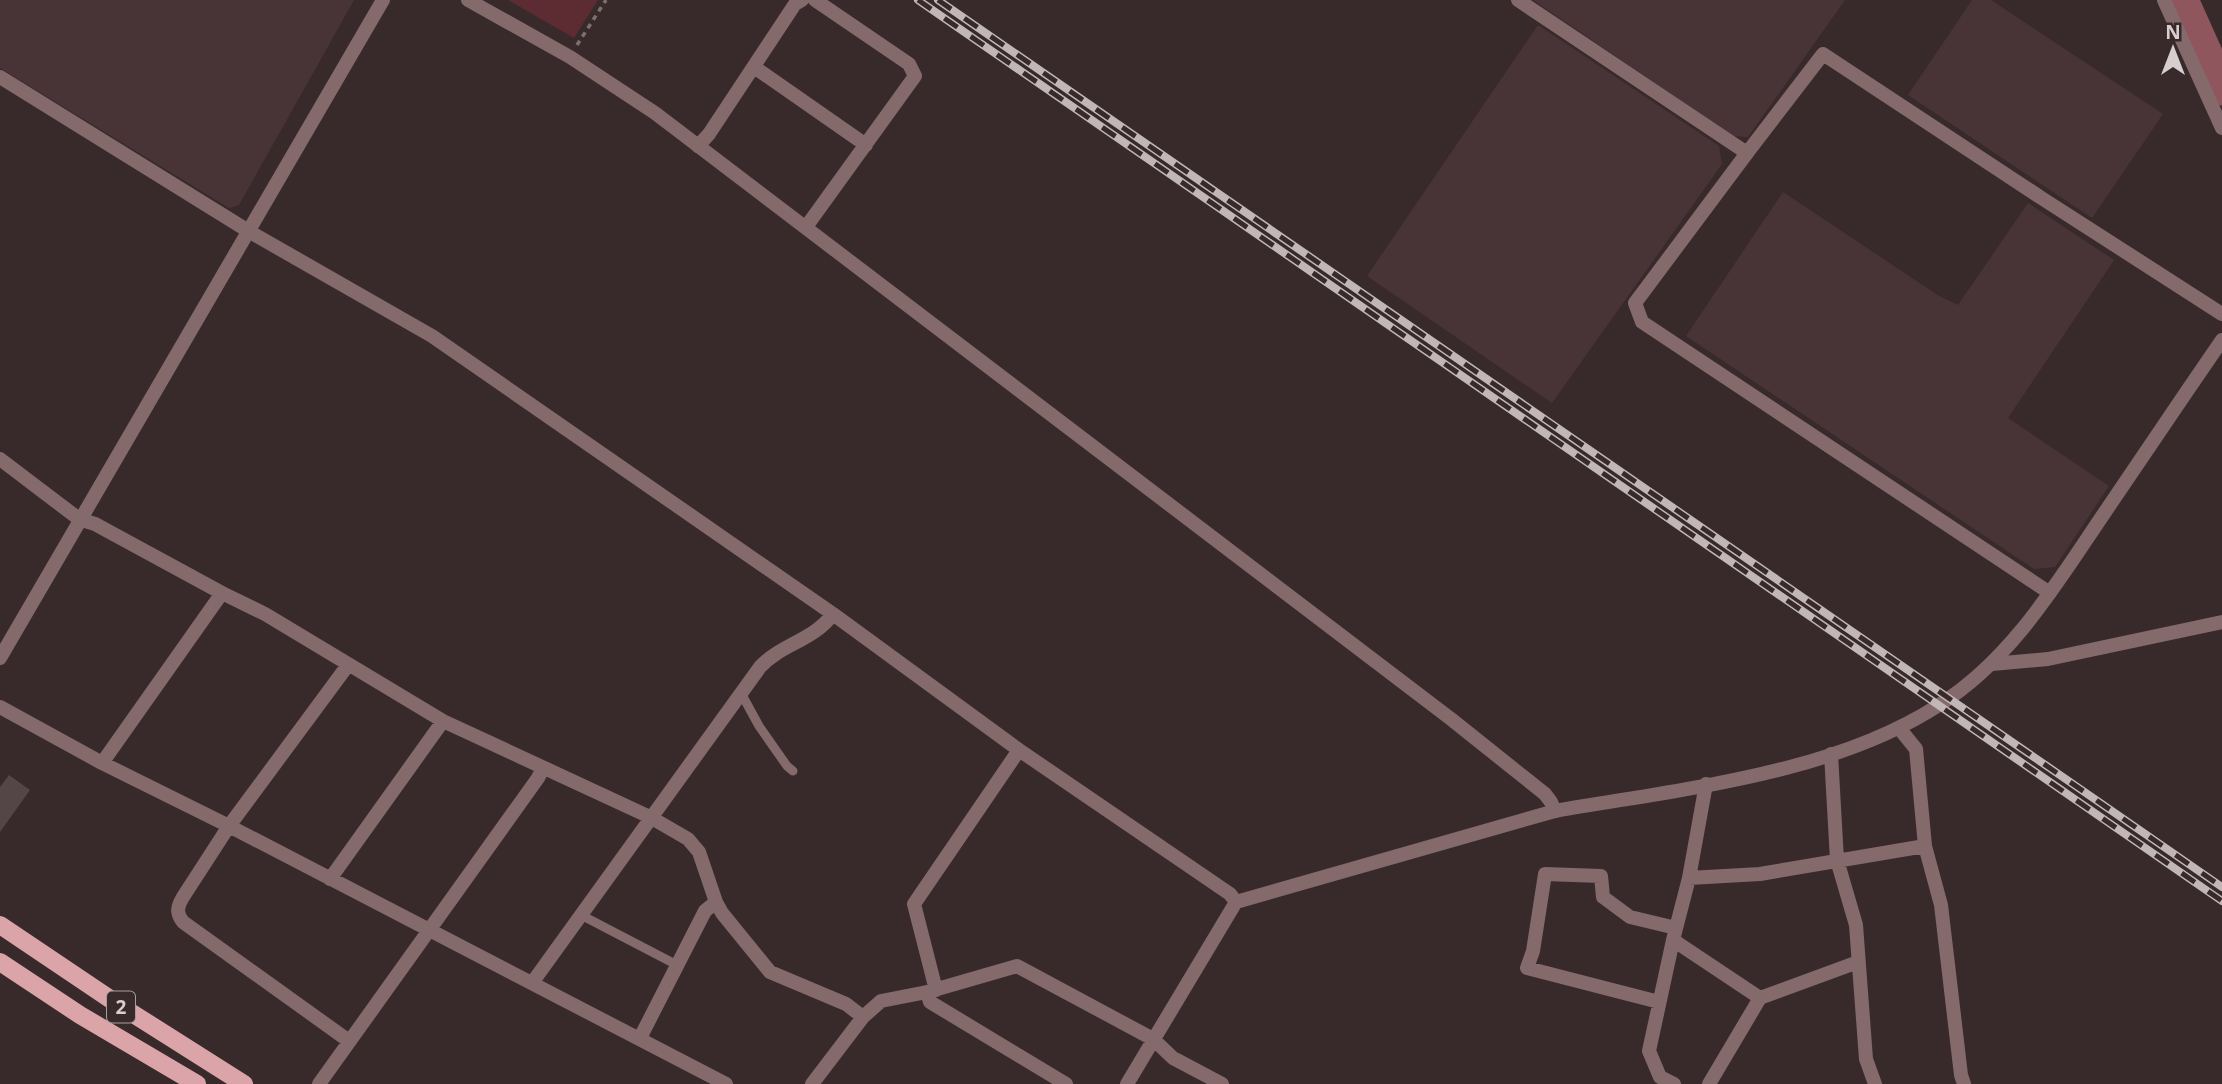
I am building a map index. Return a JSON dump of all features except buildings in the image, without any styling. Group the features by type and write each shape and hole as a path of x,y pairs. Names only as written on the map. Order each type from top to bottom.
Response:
{"main road":[{"name":"2","path":"0,925 244,1084"},
{"name":"2","path":"0,962 80,1015 197,1084"}],"street":[{"path":"0,659 383,0"},
{"path":"468,0 570,57 655,113 1451,719 1545,794 1555,811"},
{"path":"698,146 709,134 795,4 802,0"},
{"path":"806,227 913,81 915,72 909,64 815,0"},
{"path":"1518,0 1746,153"},
{"path":"2164,0 2222,128"},
{"path":"2050,593 1642,322 1635,303 1823,54 2222,314"},
{"path":"754,67 866,145"},
{"path":"0,77 250,232 432,336 833,614 1019,750 1230,894 1236,902"},
{"path":"1127,1084 1236,902 1555,811 1744,778 1831,754 1899,728 1940,705 1992,664 2050,593 2222,340"},
{"path":"0,459 79,519 95,524 265,614 443,720 650,817 688,839 696,847 722,913 770,972 846,1004 863,1017"},
{"path":"102,763 222,593"},
{"path":"532,983 763,663 822,629 833,614"},
{"path":"1992,664 2048,659 2222,622"},
{"path":"348,665 229,826 177,910 183,922 349,1041"},
{"path":"0,707 102,763 726,1084"},
{"path":"330,879 443,720"},
{"path":"1899,728 1916,749 1924,846 1941,905 1964,1084"},
{"path":"1019,750 914,904 932,991 930,1002 1066,1084"},
{"path":"1831,754 1837,860 1856,925 1866,1059 1875,1084"},
{"path":"318,1084 543,768"},
{"path":"1674,1084 1660,1077 1649,1051 1689,878 1706,784"},
{"path":"1689,878 1760,874 1924,846"},
{"path":"1659,1002 1527,968 1533,951 1545,874 1601,876 1604,897 1630,917 1674,934 1760,998"},
{"path":"640,1038 705,911 716,902"},
{"path":"1709,1084 1760,998 1858,962"},
{"path":"812,1084 863,1017 881,1001 932,991 1017,966 1153,1039 1173,1058 1222,1084"}],"lane":[{"path":"741,693 759,726 793,771"},
{"path":"581,915 677,965"}],"path":[{"path":"570,57 606,0"}],"shaded area":[{"path":"0,0 354,0 239,205 229,208 0,68"},
{"path":"508,0 598,0 574,38"},
{"path":"1533,0 1845,0 1748,137 1733,136"},
{"path":"1972,0 1991,0 2163,114 2092,218 1908,95"},
{"path":"1538,25 1719,146 1722,164 1552,403 1367,276"},
{"path":"1783,192 1939,296 1958,305 2028,203 2114,260 2008,418 2109,486 2055,567 2034,569 1686,336"}],"waterway":[{"path":"2182,0 2222,89"}],"railway":[{"path":"918,0 2222,901"},
{"path":"938,0 2222,887"}]}
